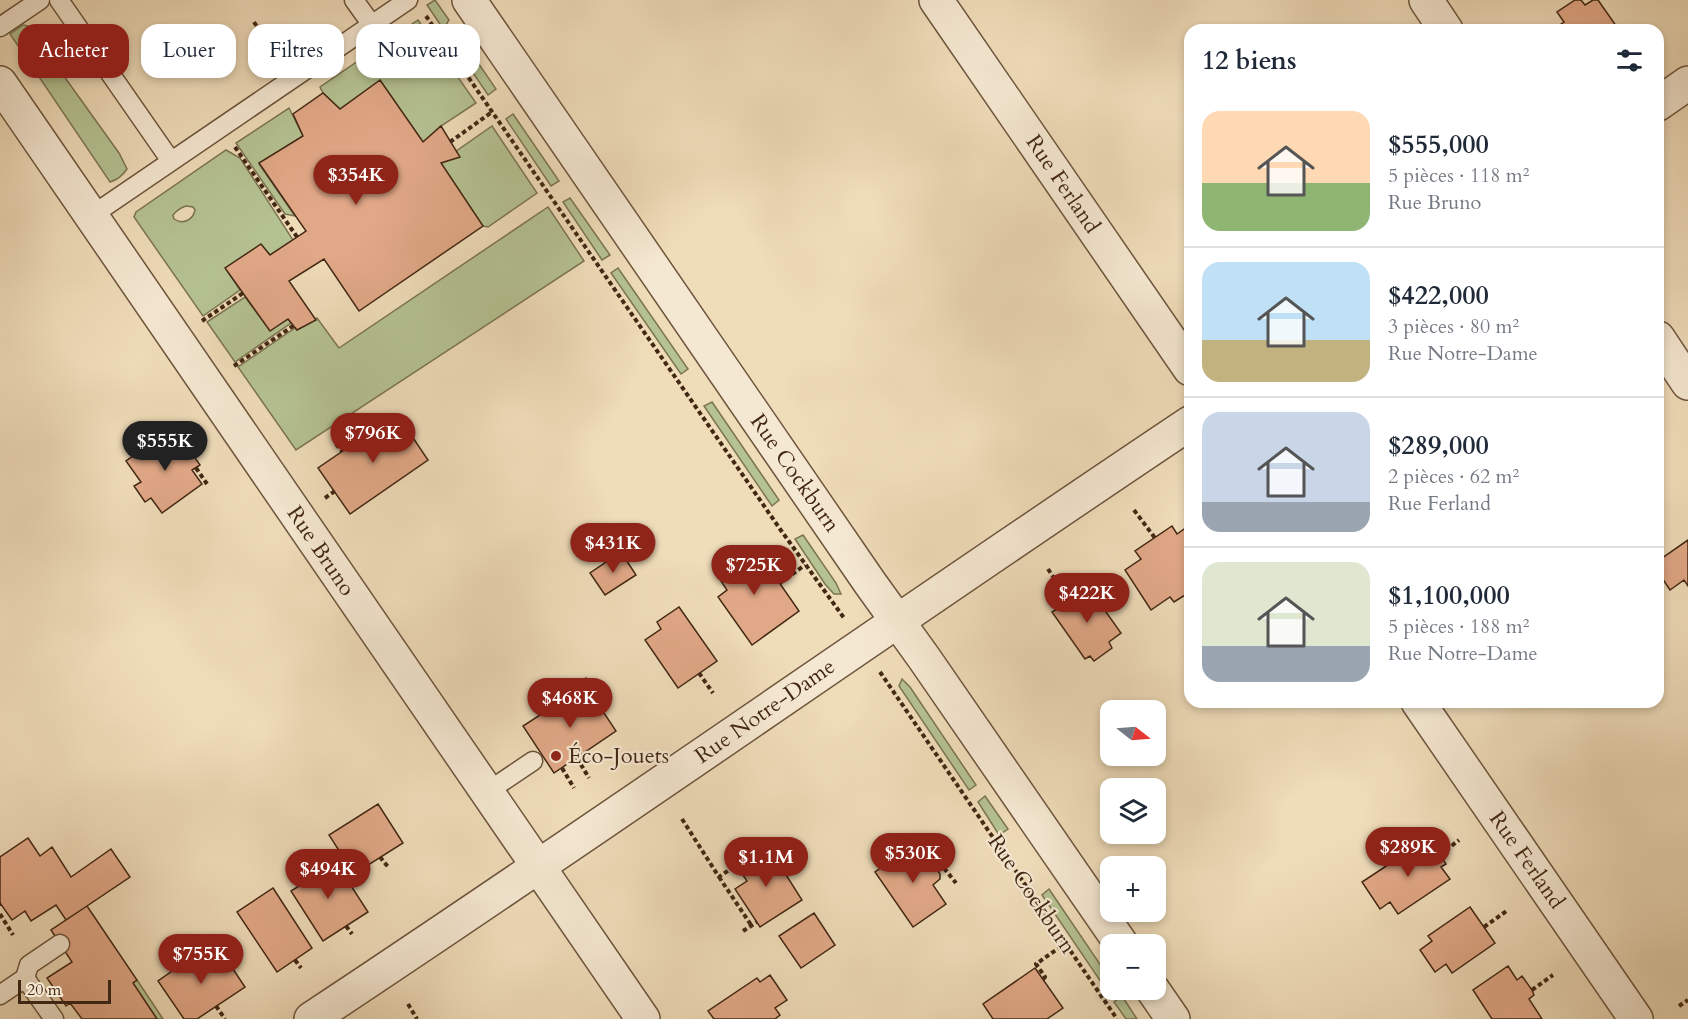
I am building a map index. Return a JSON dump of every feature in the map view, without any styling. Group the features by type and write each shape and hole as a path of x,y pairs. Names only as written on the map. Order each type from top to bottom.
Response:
{"street":[{"name":"Rue Cockburn","path":"469,0 1114,934"},
{"name":"Rue Ferland","path":"936,0 1184,360"},
{"path":"1426,0 1442,24"},
{"path":"1664,100 1688,83"},
{"name":"Rue Bruno","path":"0,84 643,1019"},
{"path":"1664,347 1688,383"},
{"name":"Rue Notre-Dame","path":"311,1019 538,868 1184,427"},
{"name":"Rue Ferland","path":"1422,708 1636,1019"},
{"path":"1160,1000 1173,1019"}],"lane":[{"path":"0,27 40,0"},
{"path":"59,0 171,161"},
{"path":"354,0 371,24"},
{"path":"373,24 408,0"},
{"path":"91,216 356,36"},
{"path":"487,792 533,761"},
{"path":"0,994 25,978 29,965 60,944"},
{"path":"25,978 54,1019"}],"path":[{"name":"Rue Cockburn","path":"423,11 836,607"},
{"path":"450,142 492,112"},
{"path":"232,143 297,237"},
{"path":"202,321 243,293"},
{"path":"234,366 293,326"},
{"path":"172,429 181,445"},
{"path":"336,444 342,451"},
{"path":"196,468 207,484"},
{"path":"325,498 334,491"},
{"path":"1134,510 1155,538"},
{"path":"780,583 805,565"},
{"path":"1048,569 1065,596"},
{"path":"699,673 713,693"},
{"name":"Rue Cockburn","path":"886,680 1117,1019"},
{"path":"577,758 589,778"},
{"path":"562,768 574,788"},
{"path":"682,819 751,925"},
{"path":"908,840 912,846"},
{"path":"1440,855 1459,840"},
{"path":"718,877 752,854 755,857"},
{"path":"380,858 388,867"},
{"path":"938,870 943,867 956,883"},
{"path":"1484,927 1508,910"},
{"path":"0,914 13,935"},
{"path":"743,931 757,922"},
{"path":"346,926 351,934"},
{"path":"1043,979 1045,977 1036,964 1066,943"},
{"path":"295,960 301,968"},
{"path":"1532,990 1553,975"},
{"path":"1679,1006 1688,1000"},
{"path":"408,1004 417,1019"},
{"path":"216,1006 225,1019"}],"green space":[{"path":"435,0 449,20 447,24 440,24 427,5"},
{"path":"18,28 18,46 10,34"},
{"path":"356,62 356,78 459,78 476,103 441,126 423,142 380,81 340,109 323,93 320,87 333,78 344,78 344,71"},
{"path":"480,66 496,89 488,95 476,78 480,78"},
{"path":"40,78 65,78 119,153 127,169 117,179 110,182"},
{"path":"289,108 303,136 259,164 295,216 285,214 236,143"},
{"path":"513,114 559,181 551,186 506,119"},
{"path":"492,126 537,193 488,227 483,226 441,163 459,157 455,152"},
{"path":"226,150 240,158 293,240 270,255 261,245 226,269 240,290 203,316 134,217 136,212","holes":["186,206 193,207 195,210 190,219 181,222 174,219 173,215 179,209"]},
{"path":"570,198 610,255 602,260 563,202"},
{"path":"548,207 584,261 296,450 238,367 295,328 297,330 317,318 339,348"},
{"path":"618,268 688,369 681,374 611,273"},
{"path":"245,297 270,330 288,319 291,323 235,362 207,322"},
{"path":"712,402 779,500 772,506 704,406"},
{"path":"803,535 841,594 834,594 825,584 795,539"},
{"path":"902,679 910,687 976,785 969,790 899,686"},
{"path":"985,796 1008,829 999,835 978,802"},
{"path":"1049,889 1100,964 1100,981 1042,895"},
{"path":"137,980 163,1019 157,1019 133,983"},
{"path":"1125,1000 1137,1019 1126,1019 1114,1002"}],"building":[{"path":"1575,0 1581,0 1585,5 1598,0 1615,24 1561,24 1564,22 1557,12"},
{"path":"380,80 423,142 441,126 460,157 441,163 483,226 359,311 324,259 289,281 316,320 297,330 288,319 270,331 225,268 261,244 270,255 306,231 259,163 303,136 293,114 323,93 340,109"},
{"path":"397,414 428,460 350,514 318,468"},
{"path":"167,432 177,447 184,442 200,465 192,470 202,484 162,513 151,498 145,502 134,486 141,482 126,461"},
{"path":"1172,526 1177,534 1184,529 1184,596 1174,602 1170,597 1151,610 1125,570 1141,559 1135,551"},
{"path":"1688,540 1688,586 1684,580 1670,590 1664,581 1664,557"},
{"path":"744,547 757,567 765,562 799,611 752,645 718,597 727,590 713,569"},
{"path":"621,552 636,575 605,595 590,573"},
{"path":"1089,588 1121,633 1109,642 1112,648 1094,661 1090,656 1085,659 1052,612 1065,604 1062,599 1073,591 1076,597"},
{"path":"679,607 717,661 678,688 645,640 661,629 657,622"},
{"path":"586,678 604,704 600,707 616,731 554,773 523,726 560,702 569,716 572,714 568,708 587,695 578,683"},
{"path":"378,804 403,843 354,874 329,835"},
{"path":"28,838 40,856 52,847 71,877 111,849 130,877 66,920 56,905 31,921 25,911 12,920 0,903 0,857"},
{"path":"1424,841 1427,845 1431,842 1446,864 1441,867 1450,879 1398,914 1390,902 1380,909 1362,882"},
{"path":"918,842 940,874 940,879 933,885 946,904 913,927 875,872"},
{"path":"769,848 802,900 760,927 735,889 747,881 738,868"},
{"path":"335,861 368,912 323,941 291,891 299,886 295,879 314,867 318,873"},
{"path":"273,888 312,948 277,972 237,912"},
{"path":"87,906 137,980 133,983 157,1019 82,1019 70,1003 66,1006 47,978 72,962 51,930"},
{"path":"1470,907 1495,943 1452,973 1446,964 1435,972 1420,950 1432,941 1428,936"},
{"path":"814,913 835,945 801,968 779,936"},
{"path":"217,945 245,987 197,1019 184,1019 158,981 198,953 208,967 214,962 207,952"},
{"path":"1508,966 1517,980 1522,976 1532,990 1534,995 1529,999 1542,1019 1492,1019 1473,990"},
{"path":"1035,968 1063,1008 1047,1019 993,1019 983,1004"},
{"path":"770,975 787,1000 775,1008 780,1015 775,1019 714,1019 708,1011 757,978 760,982"}],"place":[{"name":"Éco-Jouets","path":"556,756"}]}
